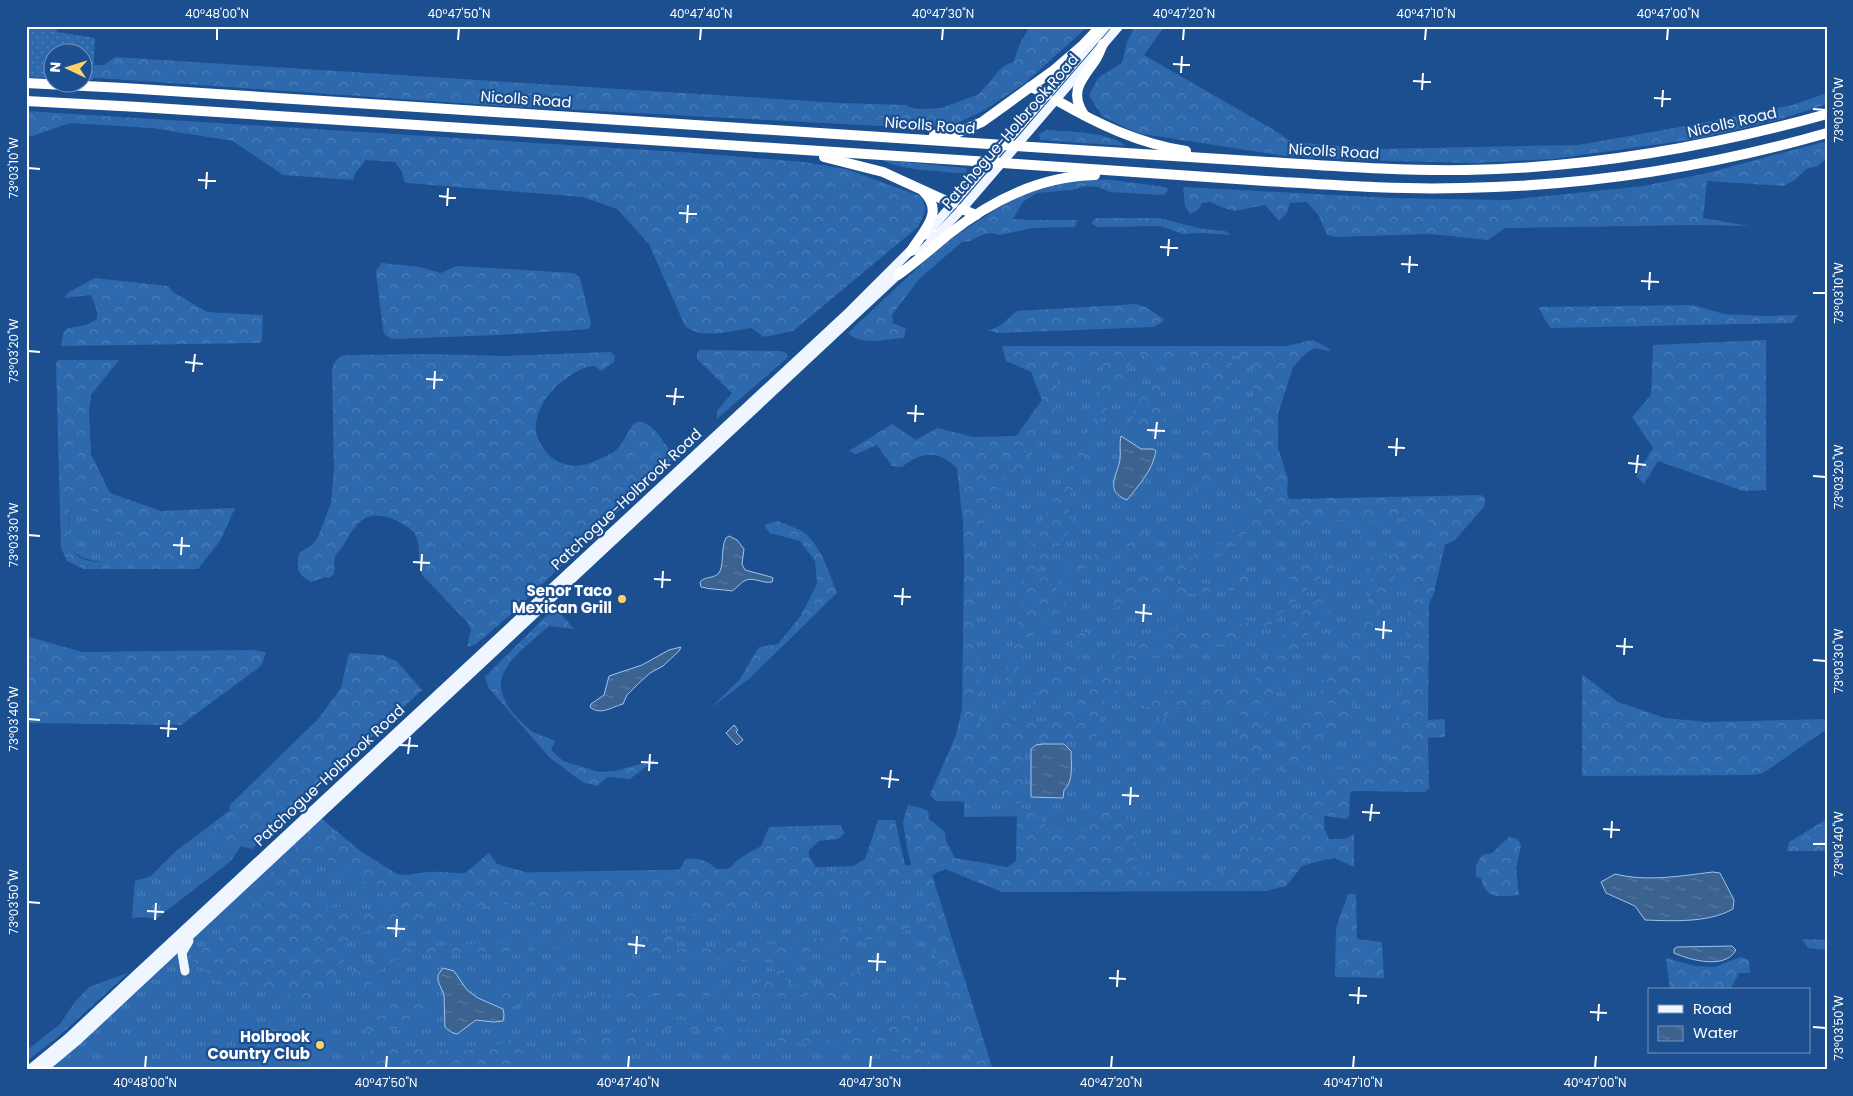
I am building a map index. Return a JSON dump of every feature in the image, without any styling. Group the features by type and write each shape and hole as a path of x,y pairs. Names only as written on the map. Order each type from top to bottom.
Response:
{"highway":[{"path":"871,136 935,135 967,129 986,119 1030,88 1068,58 1101,26"},
{"path":"1085,116 1078,102 1078,86 1082,77 1095,61 1103,44"},
{"name":"Nicolls Road","path":"26,83 1272,162 1429,170 1504,169 1580,163 1694,146 1769,130 1827,114"},
{"path":"1030,88 1036,89 1118,133 1160,146 1242,156 1272,162"},
{"path":"26,101 129,106 1386,188 1538,185 1614,178 1689,166 1764,150 1827,133"},
{"path":"764,148 787,153 820,156 858,164 888,174 976,215"},
{"path":"898,275 920,260 952,232 976,215 1020,190 1049,181 1086,175 1149,173"},
{"path":"910,251 929,224 932,216 931,200 919,188"}],"main road":[{"name":"Patchogue-Holbrook Road","path":"1051,98 1106,26"},
{"name":"Patchogue-Holbrook Road","path":"42,1070 78,1040 898,275 1051,98 1119,26"},
{"name":"Patchogue-Holbrook Road","path":"29,1070 68,1038 850,311 958,206"},
{"path":"185,971 182,958 183,949 201,924"}],"green space":[{"path":"26,26 54,26 57,35 87,39 87,42 42,42"},
{"path":"26,26 56,26 57,32 95,38 93,80 92,42 42,42 42,78 26,77"},
{"path":"1030,26 1086,26 1085,29 1025,83 983,111 953,125 917,128 503,106 92,78 92,65 104,65 115,57 841,103 908,105 908,107 919,109 941,108 979,94 1002,67 1014,61 1019,45"},
{"path":"1135,26 1165,26 1144,55 1292,142 1373,149 1578,145 1792,105 1827,93 1827,104 1778,120 1697,139 1552,159 1474,163 1285,156 1137,133 1102,116 1089,95 1098,78 1122,63 1127,42"},
{"path":"26,111 681,152 804,162 846,169 920,196 925,212 918,227 793,331 764,337 751,328 708,334 700,333 685,326 649,244 617,209 583,197 407,183 404,181 402,172 395,162 366,160 356,172 353,180 283,175 233,141 152,128 70,123 26,138"},
{"path":"1047,130 1109,137 1126,146 1040,140 1039,134"},
{"path":"1827,141 1827,158 1818,166 1806,169 1795,180 1783,186 1707,181 1703,218 1749,226 1505,228 1488,240 1430,234 1335,237 1327,235 1319,216 1307,202 1290,203 1287,213 1279,221 1265,205 1234,211 1210,202 1202,203 1198,210 1190,214 1185,206 1183,187 1390,198 1508,200 1644,186 1707,173"},
{"path":"882,160 966,168 967,172 951,173 915,169"},
{"path":"1087,179 1113,180 1169,189 1164,195 1110,192 1098,187 1086,186 1071,190 1037,193 1023,202 1013,219 1077,220 1075,227 1032,228 1000,235 991,233 962,242 919,279 892,315 893,323 906,329 904,338 867,341 853,337 848,333 944,243 981,219 1017,196 1055,184"},
{"path":"1096,218 1159,218 1202,229 1225,231 1231,235 1183,234 1160,226 1097,227 1091,223"},
{"path":"382,263 419,267 441,273 456,266 574,273 580,278 591,323 589,329 392,339 385,335 383,329 376,272"},
{"path":"95,278 168,286 173,292 207,312 263,315 262,339 260,343 61,346 63,333 68,328 86,325 97,319 97,311 91,295 64,298 69,292"},
{"path":"1136,304 1146,307 1165,320 1154,327 997,333 985,329 991,330 1001,325 1017,311"},
{"path":"1693,305 1724,314 1798,315 1792,323 1551,328 1539,307"},
{"path":"1313,340 1330,349 1329,351 1314,348 1293,367 1278,414 1278,448 1288,479 1287,492 1289,499 1481,495 1485,498 1484,507 1455,540 1445,545 1434,593 1429,604 1428,720 1445,719 1445,737 1428,738 1429,788 1425,792 1354,791 1350,793 1349,817 1347,819 1318,815 1309,807 1317,798 1327,777 1339,769 1374,767 1388,760 1396,751 1413,561 1430,522 1427,518 1418,515 1388,521 1335,520 1292,528 1258,529 1247,532 1232,550 1177,577 1178,584 1197,585 1216,583 1253,574 1254,581 1243,589 1131,601 1116,608 1100,608 1099,600 1113,590 1220,544 1247,518 1256,504 1253,371 1251,362 1240,356 1232,356 1232,373 1216,447 1214,487 1205,498 1191,505 1187,499 1194,488 1202,408 1197,364 1164,359 1147,367 1143,354 1137,356 1132,361 1095,431 1067,505 1073,524 1059,546 1035,572 1040,578 1051,576 1143,533 1156,536 1136,547 1065,577 1057,584 1057,595 1071,606 1038,625 1013,680 1003,708 1016,723 1023,719 1060,658 1081,632 1087,632 1080,657 1035,722 1044,723 1060,716 1084,687 1117,654 1169,632 1190,628 1216,629 1270,618 1280,611 1289,597 1291,572 1299,560 1317,557 1329,561 1344,559 1344,566 1332,569 1309,587 1273,624 1240,641 1187,653 1130,662 1118,671 1114,685 1121,701 1104,701 1098,734 1091,740 1025,742 1024,803 936,801 930,795 956,735 962,709 964,560 963,524 957,468 943,458 930,455 916,458 902,467 892,466 877,445 856,454 849,451 892,424 916,440 938,428 973,437 1016,436 1042,400 1031,372 1006,361 1002,346 1286,346","holes":["1063,357 1103,361 1103,371 1094,419 1079,453 1030,544 1024,573 1017,632 995,724 989,732 982,729 977,716 979,676 976,597 981,540 987,513 996,489 1010,470 1022,469 1051,425 1058,398 1056,368"]},
{"path":"1766,340 1766,490 1743,491 1658,461 1644,484 1636,476 1653,448 1632,417 1651,395 1653,345"},
{"path":"1042,346 1279,351 1259,434 1277,504 1441,507 1419,573 1418,781 1325,780 1324,839 1275,887 1029,887 1029,816 964,817 966,454 1015,454 1046,405"},
{"path":"700,350 781,351 786,353 788,357 717,419 717,411 732,393 697,359 697,353"},
{"path":"611,352 615,356 614,362 601,371 595,366 591,366 571,375 558,384 548,396 537,416 536,431 541,445 557,461 570,465 583,465 615,451 634,423 640,422 645,423 655,431 671,451 673,457 510,615 476,644 467,647 471,630 467,622 422,575 415,534 405,525 393,519 374,516 362,520 352,531 337,554 334,574 329,578 325,577 311,582 302,576 298,570 298,556 300,552 311,546 318,537 331,503 334,469 332,370 339,358 349,355 432,354 503,356"},
{"path":"58,360 119,360 91,395 89,413 91,454 110,493 161,511 235,508 220,541 198,569 84,569 67,561 61,548 56,363","holes":["70,507 92,511 113,520 116,527 116,554 103,563 85,560 77,555 72,550 68,537"]},
{"path":"1154,378 1159,383 1164,423 1157,442 1144,439 1130,425 1134,408"},
{"path":"70,507 92,511 113,520 116,527 116,554 103,563 79,556 73,551 68,539"},
{"path":"778,521 800,530 815,544 824,560 837,593 750,678 711,708 740,679 759,647 778,644 800,617 817,584 815,561 800,541 770,533 765,527 766,524"},
{"path":"1400,554 1395,577 1386,594 1371,637 1356,698 1345,727 1300,759 1289,777 1285,793 1274,788 1300,730 1319,698 1329,662 1362,615 1372,591 1371,572 1359,558"},
{"path":"1334,592 1338,601 1286,665 1277,681 1270,707 1259,724 1264,734 1257,781 1247,782 1239,777 1241,711 1195,707 1178,708 1169,712 1161,725 1156,709 1131,702 1147,699 1157,690 1200,693 1212,689 1251,687 1280,638 1308,605"},
{"path":"551,611 559,612 574,629 549,626 510,663 502,677 501,685 508,707 530,730 555,741 551,750 563,761 599,772 615,771 657,759 630,779 608,777 597,786 582,782 549,757 488,687 485,677"},
{"path":"26,636 82,652 253,650 266,652 262,664 257,669 181,725 26,723"},
{"path":"349,653 382,655 397,661 422,690 252,849 241,846 231,861 214,833 208,827 230,810 230,805 318,719 341,688"},
{"path":"1582,674 1618,702 1665,718 1707,722 1827,719 1827,729 1763,773 1752,775 1582,776"},
{"path":"1243,794 1249,801 1250,837 1257,839 1264,832 1276,804 1299,810 1322,824 1329,839 1345,839 1354,834 1354,867 1334,858 1316,862 1302,866 1286,886 1266,891 1002,892 945,869 932,875 993,1070 974,1070 967,1045 936,960 927,922 928,914 924,895 913,872 907,848 903,821 908,805 928,811 929,819 945,832 946,841 955,858 1007,867 1016,861 1017,808 1040,814 1046,828 1080,835 1088,826 1092,812 1126,811 1130,816 1133,830 1134,869 1145,872 1186,874 1197,880 1228,870 1241,856 1238,835 1240,797"},
{"name":"Holbrook Country Club","path":"322,819 389,875 921,865 982,1070 42,1070 201,924"},
{"path":"1827,819 1827,825 1819,828 1809,840 1811,844 1827,844 1827,851 1787,851 1789,842"},
{"path":"878,820 895,820 908,878 905,881 892,883 863,896 778,899 750,905 705,920 689,913 683,899 639,902 571,898 541,906 523,903 451,909 399,930 376,930 355,934 346,945 343,970 324,999 297,1001 283,989 219,985 211,975 193,961 195,951 204,948 220,937 225,920 256,888 308,837 322,828 402,877 433,872 464,874 489,853 497,864 532,874 657,875 677,873 686,859 697,859 706,862 722,874 737,860 761,846 769,827 840,825 845,833 838,839 819,841 809,850 809,856 819,872 845,871 865,859","holes":["326,858 384,895 391,903 375,913 360,908 333,907 322,904 310,896 299,884 307,871"]},
{"path":"1827,825 1827,844 1811,844 1808,839 1819,828"},
{"path":"208,827 214,833 231,861 156,919 132,918 135,881 151,876 176,851"},
{"path":"1509,837 1518,839 1521,845 1516,869 1519,895 1500,896 1490,894 1483,885 1481,878 1476,877 1476,866 1482,855 1492,853"},
{"path":"1348,894 1356,894 1357,939 1382,942 1384,978 1335,977 1336,928"},
{"path":"881,920 903,921 911,925 907,931 892,937 845,942 793,956 784,963 784,977 791,985 835,981 884,959 883,966 869,972 855,989 841,1000 833,999 826,994 749,998 743,994 742,990 746,987 774,976 775,971 772,962 687,959 621,946 407,955 392,961 382,968 368,993 360,995 350,988 349,978 360,966 381,954 405,947 657,936 685,925 689,931 688,936 668,942 672,949 746,948 828,937"},
{"path":"1802,939 1827,940 1827,950 1808,948"},
{"path":"1740,957 1749,960 1750,973 1739,973 1731,988 1670,988 1666,958 1695,966 1715,967"},
{"path":"128,973 60,1035 26,1062 26,1051 60,1024 75,1002 89,987"},
{"path":"728,984 732,989 729,995 718,996 647,995 625,1000 582,1000 512,1007 492,998 494,992 597,996 658,986 678,990"},
{"path":"914,993 918,993 917,1024 921,1045 934,1070 929,1070 925,1062 888,1049 826,1047 673,1027 638,1042 619,1047 597,1048 568,1045 577,1038 611,1037 659,1026 669,1018 722,1024 769,1035 840,1042 860,1038 885,1026 901,1013"},
{"path":"423,997 432,999 436,1003 435,1013 411,1024 391,1030 372,1032 365,1031 359,1026 361,1016 375,1008"},
{"path":"516,1037 526,1038 526,1048 523,1061 514,1070 380,1069 367,1063 364,1055 370,1050 398,1046 428,1051 476,1050 490,1048"},
{"path":"136,1047 145,1054 146,1061 136,1070 132,1070 121,1059 126,1048"},
{"path":"301,1064 337,1064 333,1070 296,1070"}],"water":[{"path":"1121,436 1141,449 1153,449 1156,451 1152,465 1127,500 1120,496 1114,488 1120,460"},
{"path":"729,536 737,540 744,549 742,564 745,570 771,577 773,578 772,582 753,579 746,580 732,591 701,587 700,582 702,580 716,576 720,571 724,542"},
{"path":"681,647 663,666 650,673 638,684 627,695 623,704 602,711 594,710 590,707 591,704 604,695 609,676 642,665 669,650"},
{"path":"734,725 738,730 736,732 743,740 737,745 726,733"},
{"path":"1064,744 1071,751 1071,777 1064,790 1063,798 1031,797 1031,749 1036,745"},
{"path":"1713,872 1720,873 1734,900 1733,909 1723,914 1702,919 1645,920 1635,906 1606,893 1601,882 1615,874 1651,878"},
{"path":"1732,946 1736,950 1731,956 1716,962 1707,962 1674,953 1674,949 1677,947"},
{"path":"443,968 454,971 467,990 478,998 503,1009 503,1021 476,1020 457,1034 446,1028 444,995 438,981 438,975"}],"place":[{"name":"Senor Taco Mexican Grill","path":"622,599"},
{"name":"Holbrook Country Club","path":"320,1045"}]}
